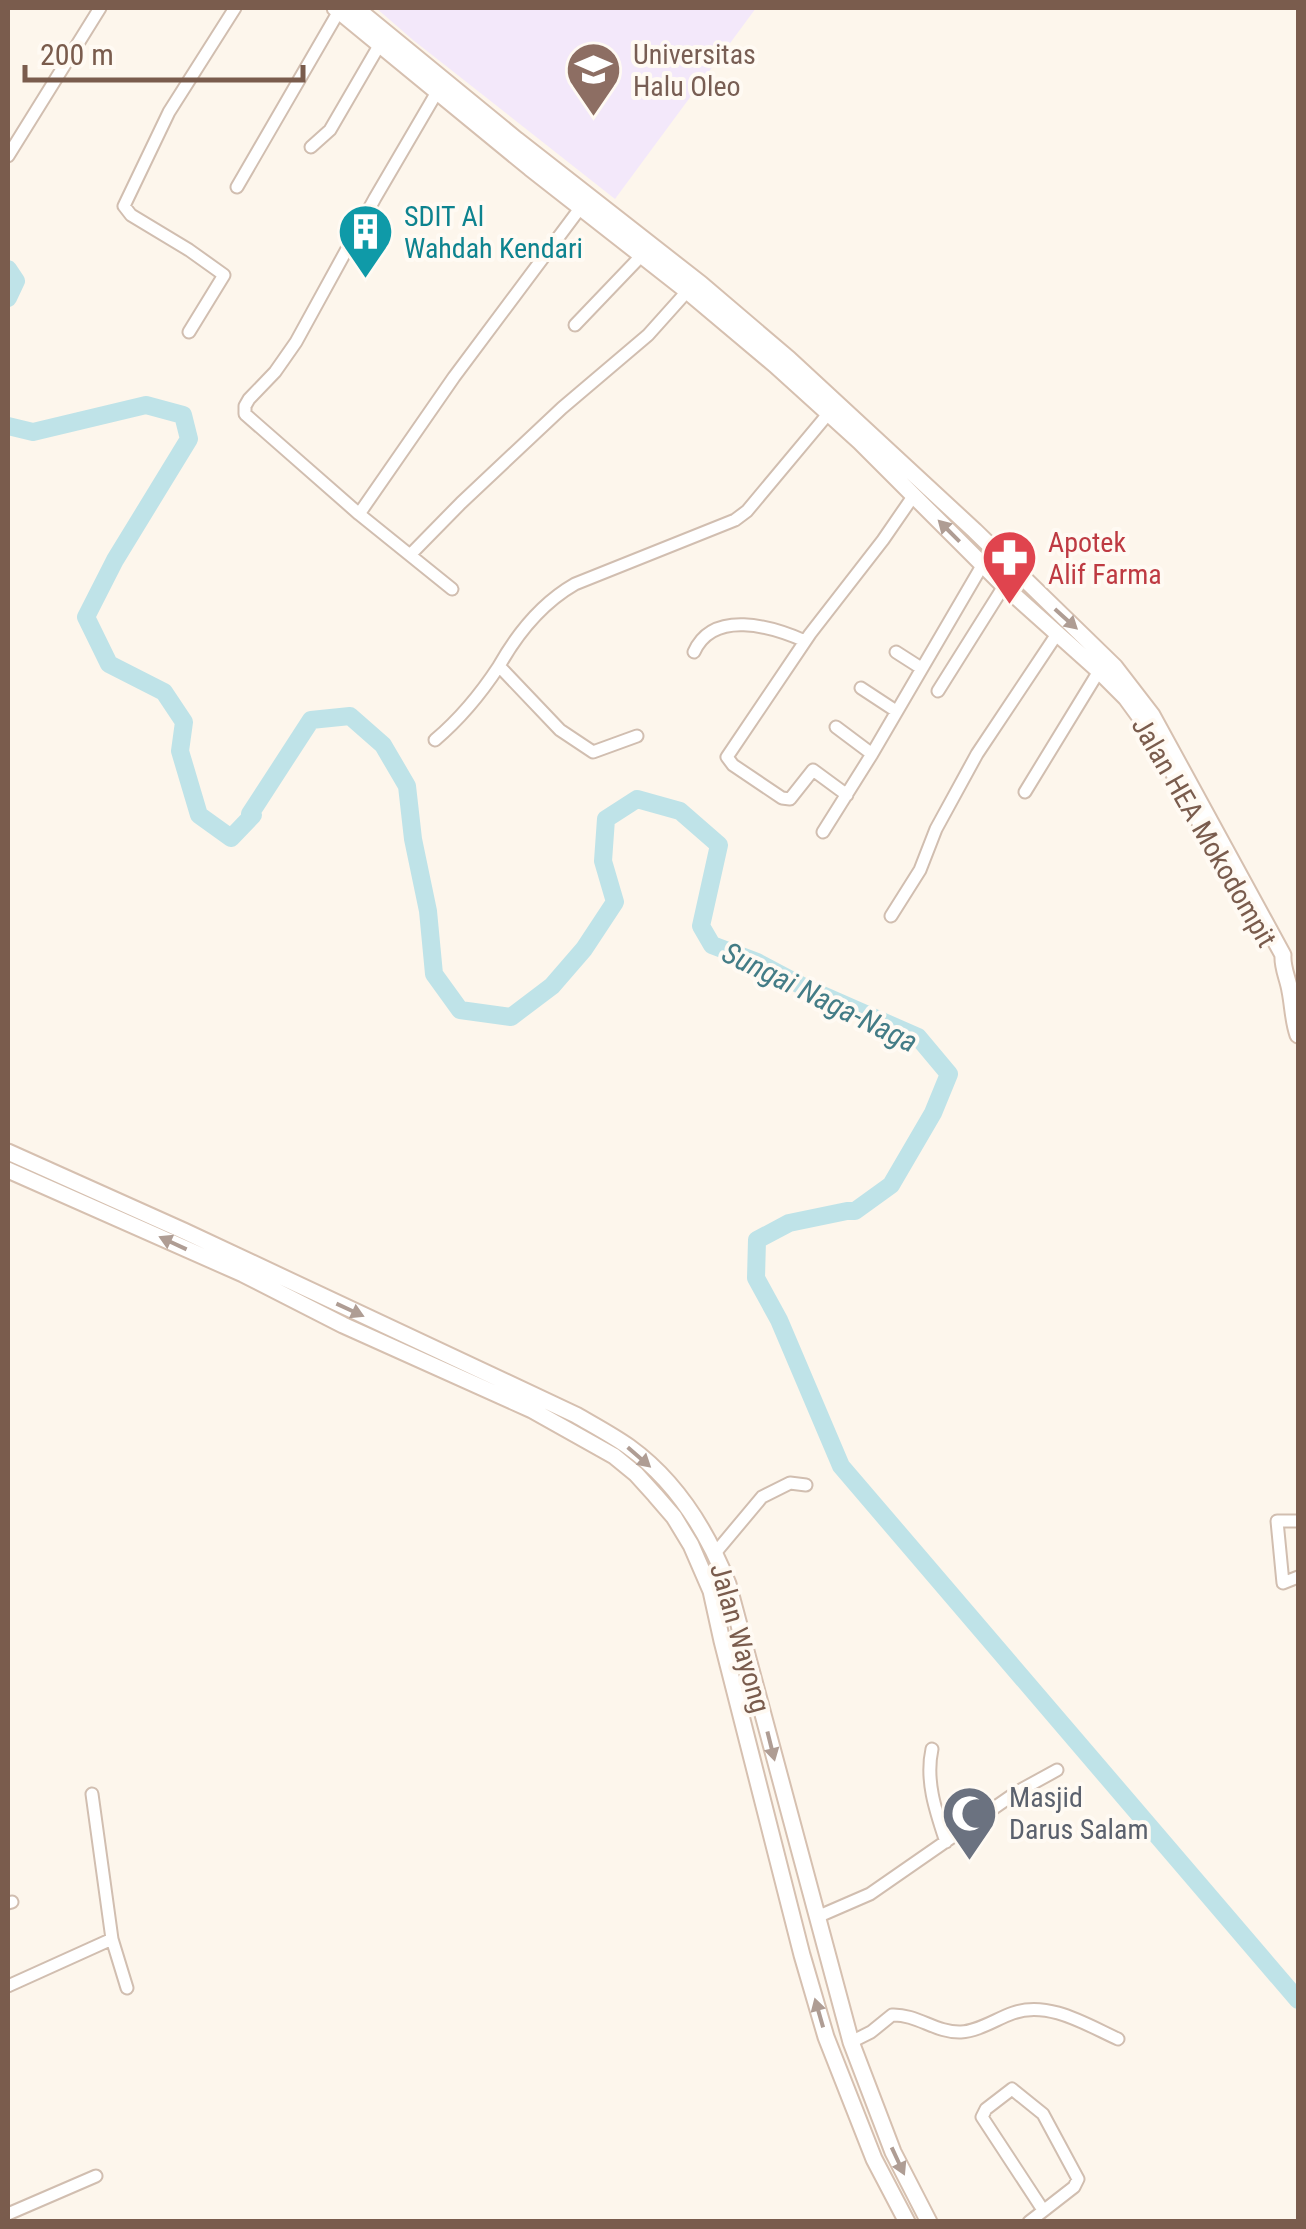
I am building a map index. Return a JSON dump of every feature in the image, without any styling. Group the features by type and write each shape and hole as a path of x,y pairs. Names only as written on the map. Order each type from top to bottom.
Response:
{"main road":[{"name":"Jalan HEA Mokodompit","path":"356,8 582,207 642,255 692,286 828,414 864,437 914,495 931,502 1004,586 1126,698 1152,736 1269,946 1293,962"},
{"name":"Jalan HEA Mokodompit","path":"337,9 437,92 487,124 692,286 1079,630 1130,684 1152,715 1283,955 1293,962"},
{"path":"1293,962 1290,988 1298,1035"},
{"name":"Jalan Wayong","path":"8,1152 576,1415 632,1449 677,1494 716,1552 733,1598 851,2042 901,2168 930,2222"},
{"name":"Jalan Wayong","path":"8,1170 244,1274 344,1325 550,1418 614,1456 674,1517 711,1591 826,2037 874,2159 906,2222"},
{"path":"851,2105 871,2098"}],"street":[{"path":"8,156 100,8"},
{"path":"189,332 223,280 222,274 131,215 124,206 170,112 235,8"},
{"path":"237,187 337,9"},
{"path":"311,147 330,130 380,44"},
{"path":"437,92 296,342 275,372 249,398 245,414 359,514 452,588"},
{"path":"359,514 454,377 582,207"},
{"path":"575,325 642,255"},
{"path":"410,555 562,408 648,334 692,286"},
{"path":"435,740 481,694 510,646 560,593 735,520 828,414"},
{"path":"847,795 813,770 790,798 782,798 733,765 728,757 804,642 914,495"},
{"path":"823,832 983,564"},
{"path":"938,691 1004,586"},
{"path":"694,652 706,633 743,625 804,642"},
{"path":"891,916 920,870 936,829 977,754 1057,634"},
{"path":"896,652 921,668"},
{"path":"499,666 560,730 588,750 602,751 637,736"},
{"path":"1025,792 1099,671"},
{"path":"861,688 896,711"},
{"path":"836,728 872,754"},
{"path":"716,1552 762,1498 790,1483 806,1484"},
{"path":"1298,1522 1276,1521 1284,1583 1298,1577"},
{"path":"932,1749 930,1781 946,1842"},
{"path":"817,1917 870,1894 1016,1792 1057,1770"},
{"path":"92,1794 112,1939 127,1988"},
{"path":"8,1986 112,1939"},
{"path":"851,2042 892,2015 906,2015 937,2028 966,2032 1029,2008 1060,2014 1118,2039"},
{"path":"1028,2222 1066,2193 1078,2180 1043,2114 1012,2088 982,2117 1043,2210"},
{"path":"8,2214 96,2176"}],"shaded area":[{"name":"Universitas Halu Oleo","path":"376,8 756,8 615,199"}],"waterway":[{"name":"Sungai Naga-Naga","path":"8,269 16,281 8,298"},
{"name":"Sungai Naga-Naga","path":"8,426 33,432 146,405 183,415 189,439 115,560 86,617 109,664 164,692 184,722 180,751 199,815 231,838 253,815 250,814 311,720 350,716 383,745 407,786 428,911 434,974 460,1010 511,1017 552,986 584,949 615,902 603,861 606,819 637,799 680,811 719,845 701,926 712,945 918,1037 949,1074 933,1113 891,1185 855,1211 789,1223 757,1240 756,1278 779,1320 841,1466 1298,2000"}],"place":[{"name":"Universitas Halu Oleo","path":"594,119"},
{"name":"SDIT Al Wahdah Kendari","path":"365,281"},
{"name":"Apotek Alif Farma","path":"1009,607"},
{"name":"Masjid Darus Salam","path":"970,1862"}]}
